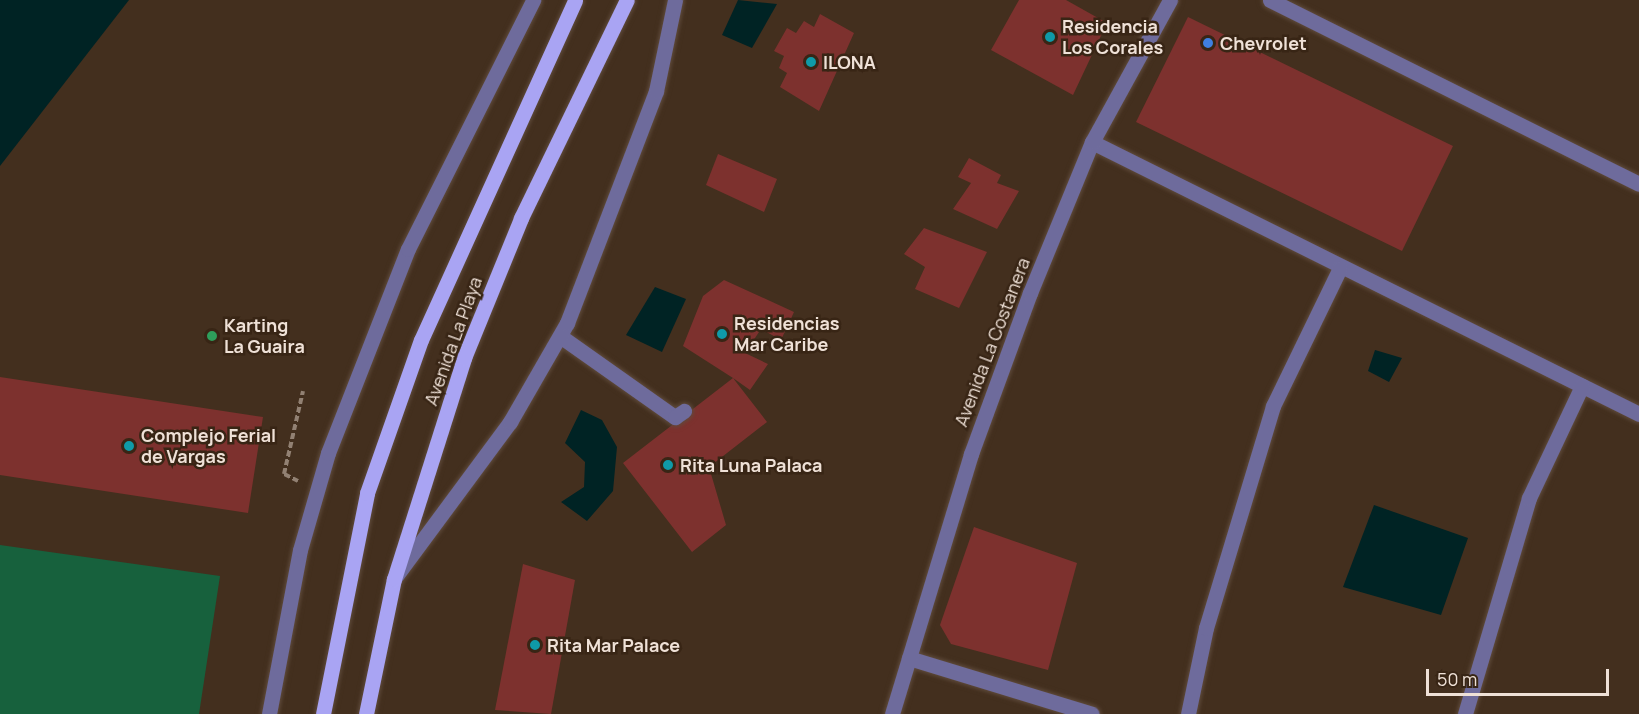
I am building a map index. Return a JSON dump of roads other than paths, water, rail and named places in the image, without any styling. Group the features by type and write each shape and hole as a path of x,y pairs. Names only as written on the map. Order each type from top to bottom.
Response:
{"main road":[{"name":"Avenida La Playa","path":"323,714 367,494 398,406 484,197 575,0"},
{"name":"Avenida La Playa","path":"366,714 394,579 468,348 521,218 627,0"}],"street":[{"path":"269,714 300,549 328,453 408,249 533,0"},
{"path":"394,579 510,422 560,336 656,91 675,0"},
{"name":"Avenida La Costanera","path":"892,714 971,454 1092,142 1170,0"},
{"path":"1270,0 1639,184"},
{"path":"1092,142 1340,268 1639,414"},
{"path":"1188,714 1206,628 1273,406 1340,268"},
{"path":"560,336 675,417 684,411"},
{"path":"1465,714 1529,498 1582,386"},
{"path":"909,658 1092,714"}],"water":[{"path":"0,0 129,0 0,166"},
{"path":"738,0 777,4 752,48 722,35"},
{"path":"655,287 686,299 662,352 626,335"},
{"path":"1375,350 1402,358 1389,382 1368,371"},
{"path":"581,410 602,420 617,447 613,491 587,521 561,502 584,487 585,462 565,443"},
{"path":"1374,505 1468,538 1441,615 1343,587"}],"place":[{"name":"Residencia Los Corales","path":"1050,37"},
{"name":"Chevrolet","path":"1208,43"},
{"name":"ILONA","path":"811,62"},
{"name":"Residencias Mar Caribe","path":"722,334"},
{"name":"Karting La Guaira","path":"212,336"},
{"name":"Complejo Ferial de Vargas","path":"129,446"},
{"name":"Rita Luna Palaca","path":"668,465"},
{"name":"Rita Mar Palace","path":"535,645"}]}
